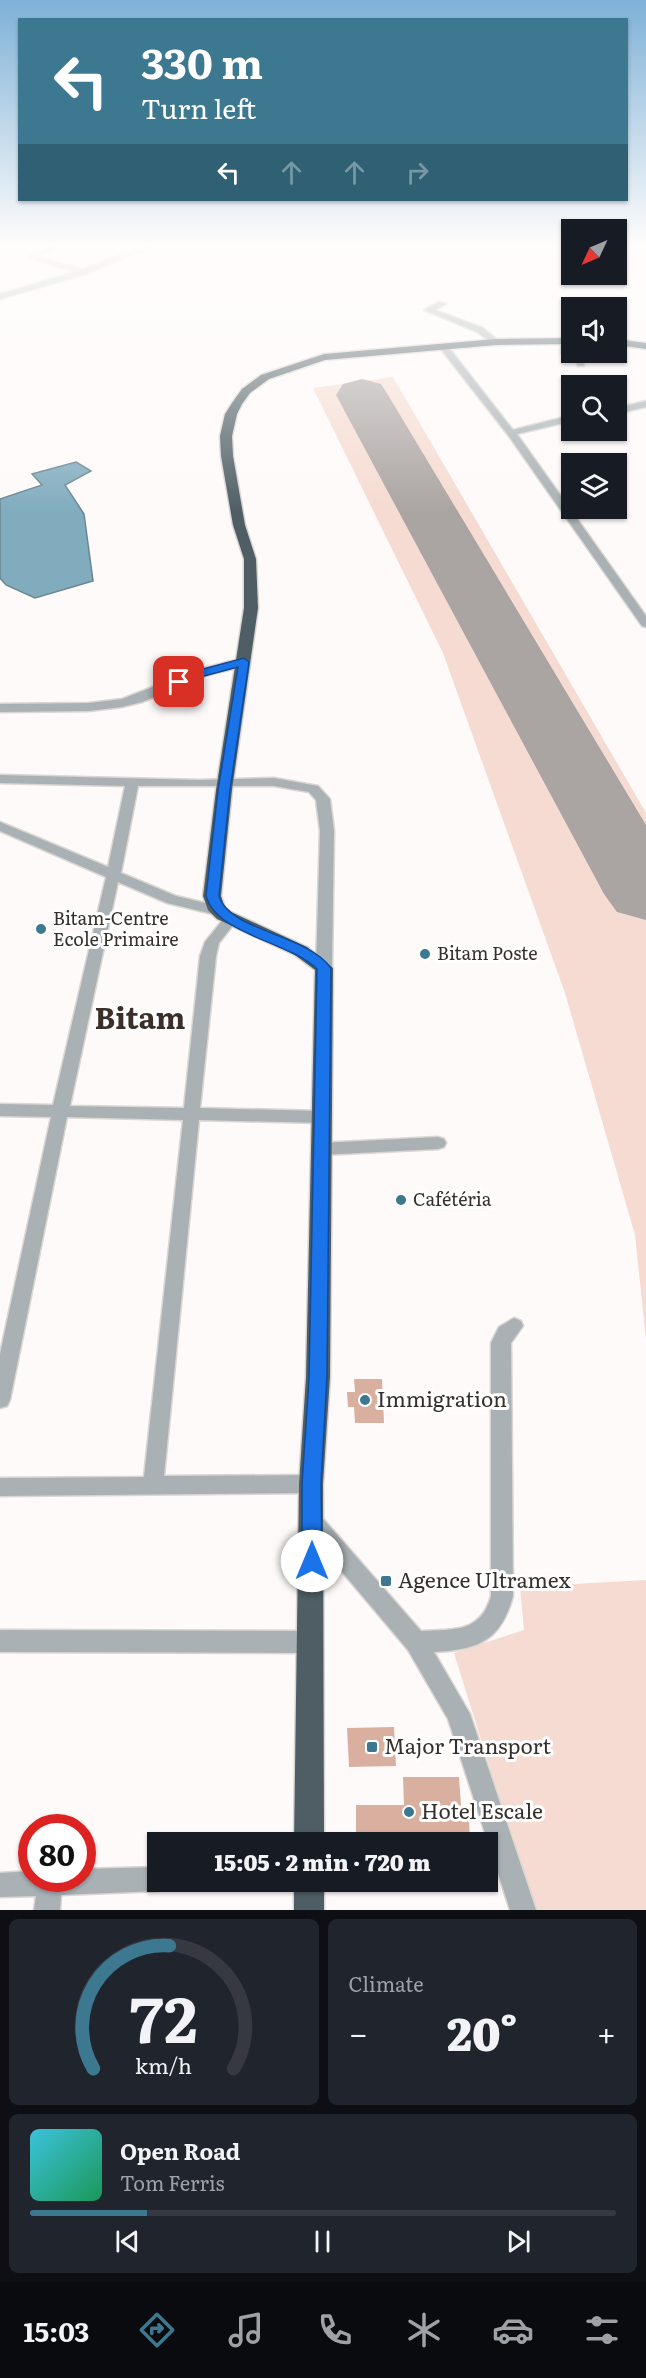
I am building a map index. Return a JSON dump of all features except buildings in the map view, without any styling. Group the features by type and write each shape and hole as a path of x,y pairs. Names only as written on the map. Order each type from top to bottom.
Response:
{"highway":[{"path":"309,1832 312,1642 311,1484 318,1377 324,968 312,956 224,915 212,896 225,784 251,608 252,578 250,559 239,525 227,456 226,436 231,414 246,391 265,376 307,361 346,354 443,346 561,340"},
{"path":"627,343 646,346"},
{"path":"309,1892 309,1910"}],"street":[{"path":"484,333 496,342"},
{"path":"443,346 511,433 646,624"},
{"path":"627,408 646,404"},
{"path":"511,433 561,421"},
{"path":"0,708 90,707 122,703 138,699 200,673 244,662"},
{"path":"0,779 132,783 274,782 313,789 323,799 327,831 324,968"},
{"path":"0,1400 60,1112 112,874 125,825 132,783"},
{"path":"0,826 172,900 224,915 208,956 153,1486"},
{"path":"0,1110 322,1118"},
{"path":"321,1149 438,1143"},
{"path":"416,1642 466,1638 484,1631 495,1618 502,1596 501,1343 506,1332 514,1326"},
{"path":"0,1487 311,1484"},
{"path":"312,1521 416,1642 458,1714 523,1910"},
{"path":"0,1641 312,1642"},
{"path":"96,1882 147,1880"},
{"path":"0,1885 18,1885"},
{"path":"47,1910 48,1892"}],"shaded area":[{"path":"393,377 646,813 646,1339 635,1235 565,993 443,653 313,388"},
{"path":"646,1580 646,1910 534,1910 454,1653 524,1630 520,1587"}],"water":[{"path":"76,462 91,471 65,485 84,514 93,581 35,598 6,585 0,578 0,499 42,485 32,474"}],"runway":[{"path":"362,395 646,894"}],"place":[{"name":"Bitam-Centre Ecole Primaire","path":"41,929"},
{"name":"Bitam Poste","path":"425,954"},
{"name":"Cafétéria","path":"401,1200"},
{"name":"Immigration","path":"365,1400"},
{"name":"Agence Ultramex","path":"386,1581"},
{"name":"Major Transport","path":"372,1747"},
{"name":"Hotel Escale","path":"409,1812"}],"district":[{"name":"Bitam","path":"140,1019"}],"route":[{"path":"179,682 200,673 244,662 224,790 212,896 217,910 230,920 312,956 324,968 318,1377 311,1484 312,1561"}]}
